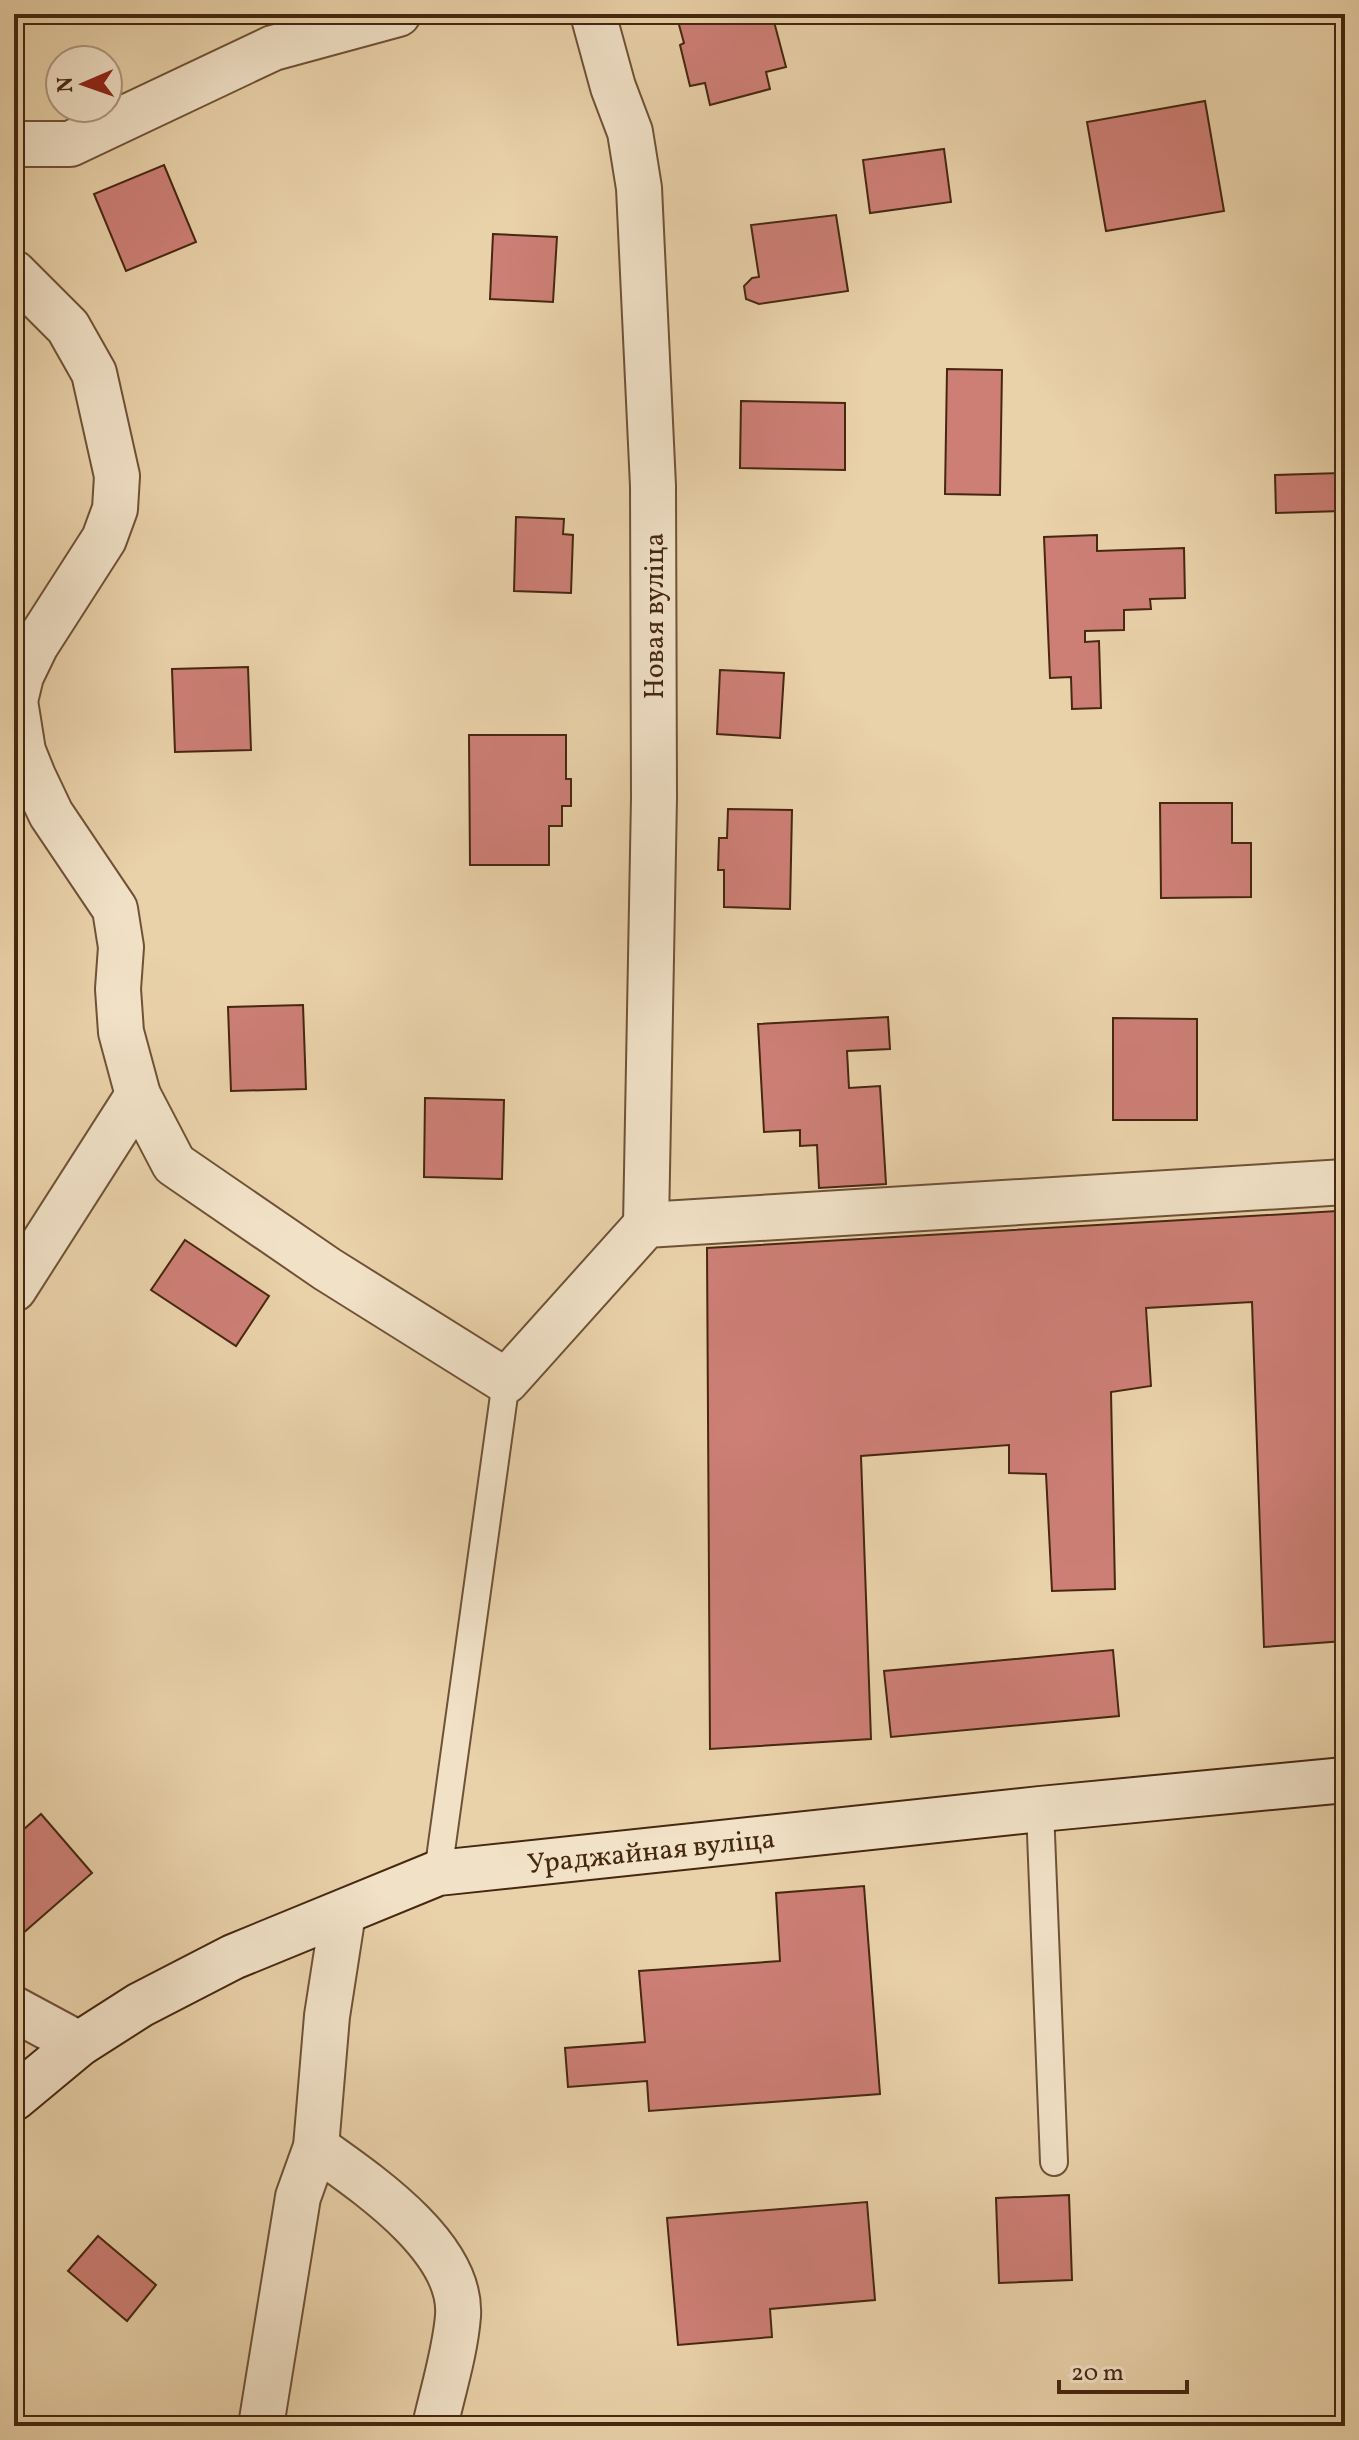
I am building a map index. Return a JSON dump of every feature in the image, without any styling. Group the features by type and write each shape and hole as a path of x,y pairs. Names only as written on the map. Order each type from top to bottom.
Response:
{"street":[{"path":"14,144 70,144 273,48 398,14"},
{"name":"Новая вуліца","path":"593,14 613,87 630,132 639,188 653,486 654,798 646,1225"},
{"path":"14,273 68,327 94,373 117,476 115,509 104,539 36,645 21,676 15,701 23,751 51,814 115,909 121,947 118,989 121,1032 138,1095 154,1130 174,1164 327,1269 506,1381 646,1225 1345,1182"},
{"path":"14,1289 138,1095"},
{"name":"Ураджайная вуліца","path":"14,2098 79,2044 140,2005 233,1957 438,1873 1345,1780"},
{"path":"261,2426 298,2197 316,2147 327,2016 343,1913"},
{"path":"14,2009 79,2044"},
{"path":"316,2147 395,2205 425,2238 455,2291 458,2315 435,2426"}],"lane":[{"path":"438,1873 506,1381"},
{"path":"1040,1809 1054,2162"}],"building":[{"path":"676,14 772,14 786,67 766,72 770,89 710,105 705,83 690,86"},
{"path":"1205,101 1224,211 1106,231 1087,122"},
{"path":"944,149 951,202 870,213 863,160"},
{"path":"164,165 196,242 126,271 94,194"},
{"path":"836,215 848,291 759,304 746,299 744,286 752,278 759,277 751,225"},
{"path":"493,234 557,237 553,302 490,299"},
{"path":"947,369 1002,370 1000,495 945,494"},
{"path":"741,401 845,403 845,470 740,468"},
{"path":"1341,473 1342,511 1276,513 1275,475"},
{"path":"516,517 564,519 563,534 573,535 571,593 514,591"},
{"path":"1097,535 1097,551 1184,548 1185,598 1150,599 1151,609 1124,610 1124,630 1085,631 1085,642 1099,641 1101,708 1072,709 1071,677 1050,678 1044,537"},
{"path":"248,667 251,750 175,752 172,669"},
{"path":"720,670 784,673 780,738 717,734"},
{"path":"469,735 566,735 566,779 571,779 571,806 562,806 562,826 549,826 549,865 470,865"},
{"path":"1160,803 1232,803 1232,843 1251,843 1251,897 1161,898"},
{"path":"728,809 792,810 790,909 724,907 724,870 718,870 719,838 727,838"},
{"path":"303,1005 306,1089 231,1091 228,1007"},
{"path":"888,1017 890,1049 847,1051 849,1088 880,1086 886,1184 819,1188 817,1145 800,1146 800,1130 764,1132 758,1024"},
{"path":"1113,1018 1197,1019 1197,1120 1113,1120"},
{"path":"425,1098 504,1100 502,1179 424,1177"},
{"path":"1337,1211 1344,1641 1264,1647 1252,1302 1146,1308 1151,1386 1111,1392 1115,1589 1052,1591 1046,1474 1009,1473 1009,1445 861,1456 871,1739 710,1749 707,1248"},
{"path":"185,1240 269,1296 236,1346 151,1290"},
{"path":"1113,1650 1119,1716 891,1737 884,1671"},
{"path":"41,1814 92,1873 22,1934 14,1925 14,1838"},
{"path":"864,1886 880,2094 649,2111 647,2081 568,2087 565,2048 645,2042 639,1971 780,1961 776,1893"},
{"path":"1069,2195 1072,2280 999,2283 996,2198"},
{"path":"867,2202 875,2300 770,2309 772,2337 678,2345 667,2218"},
{"path":"98,2236 156,2285 127,2321 68,2271"},
{"path":"1061,2418 1117,2421 1117,2426 1061,2426"}]}
